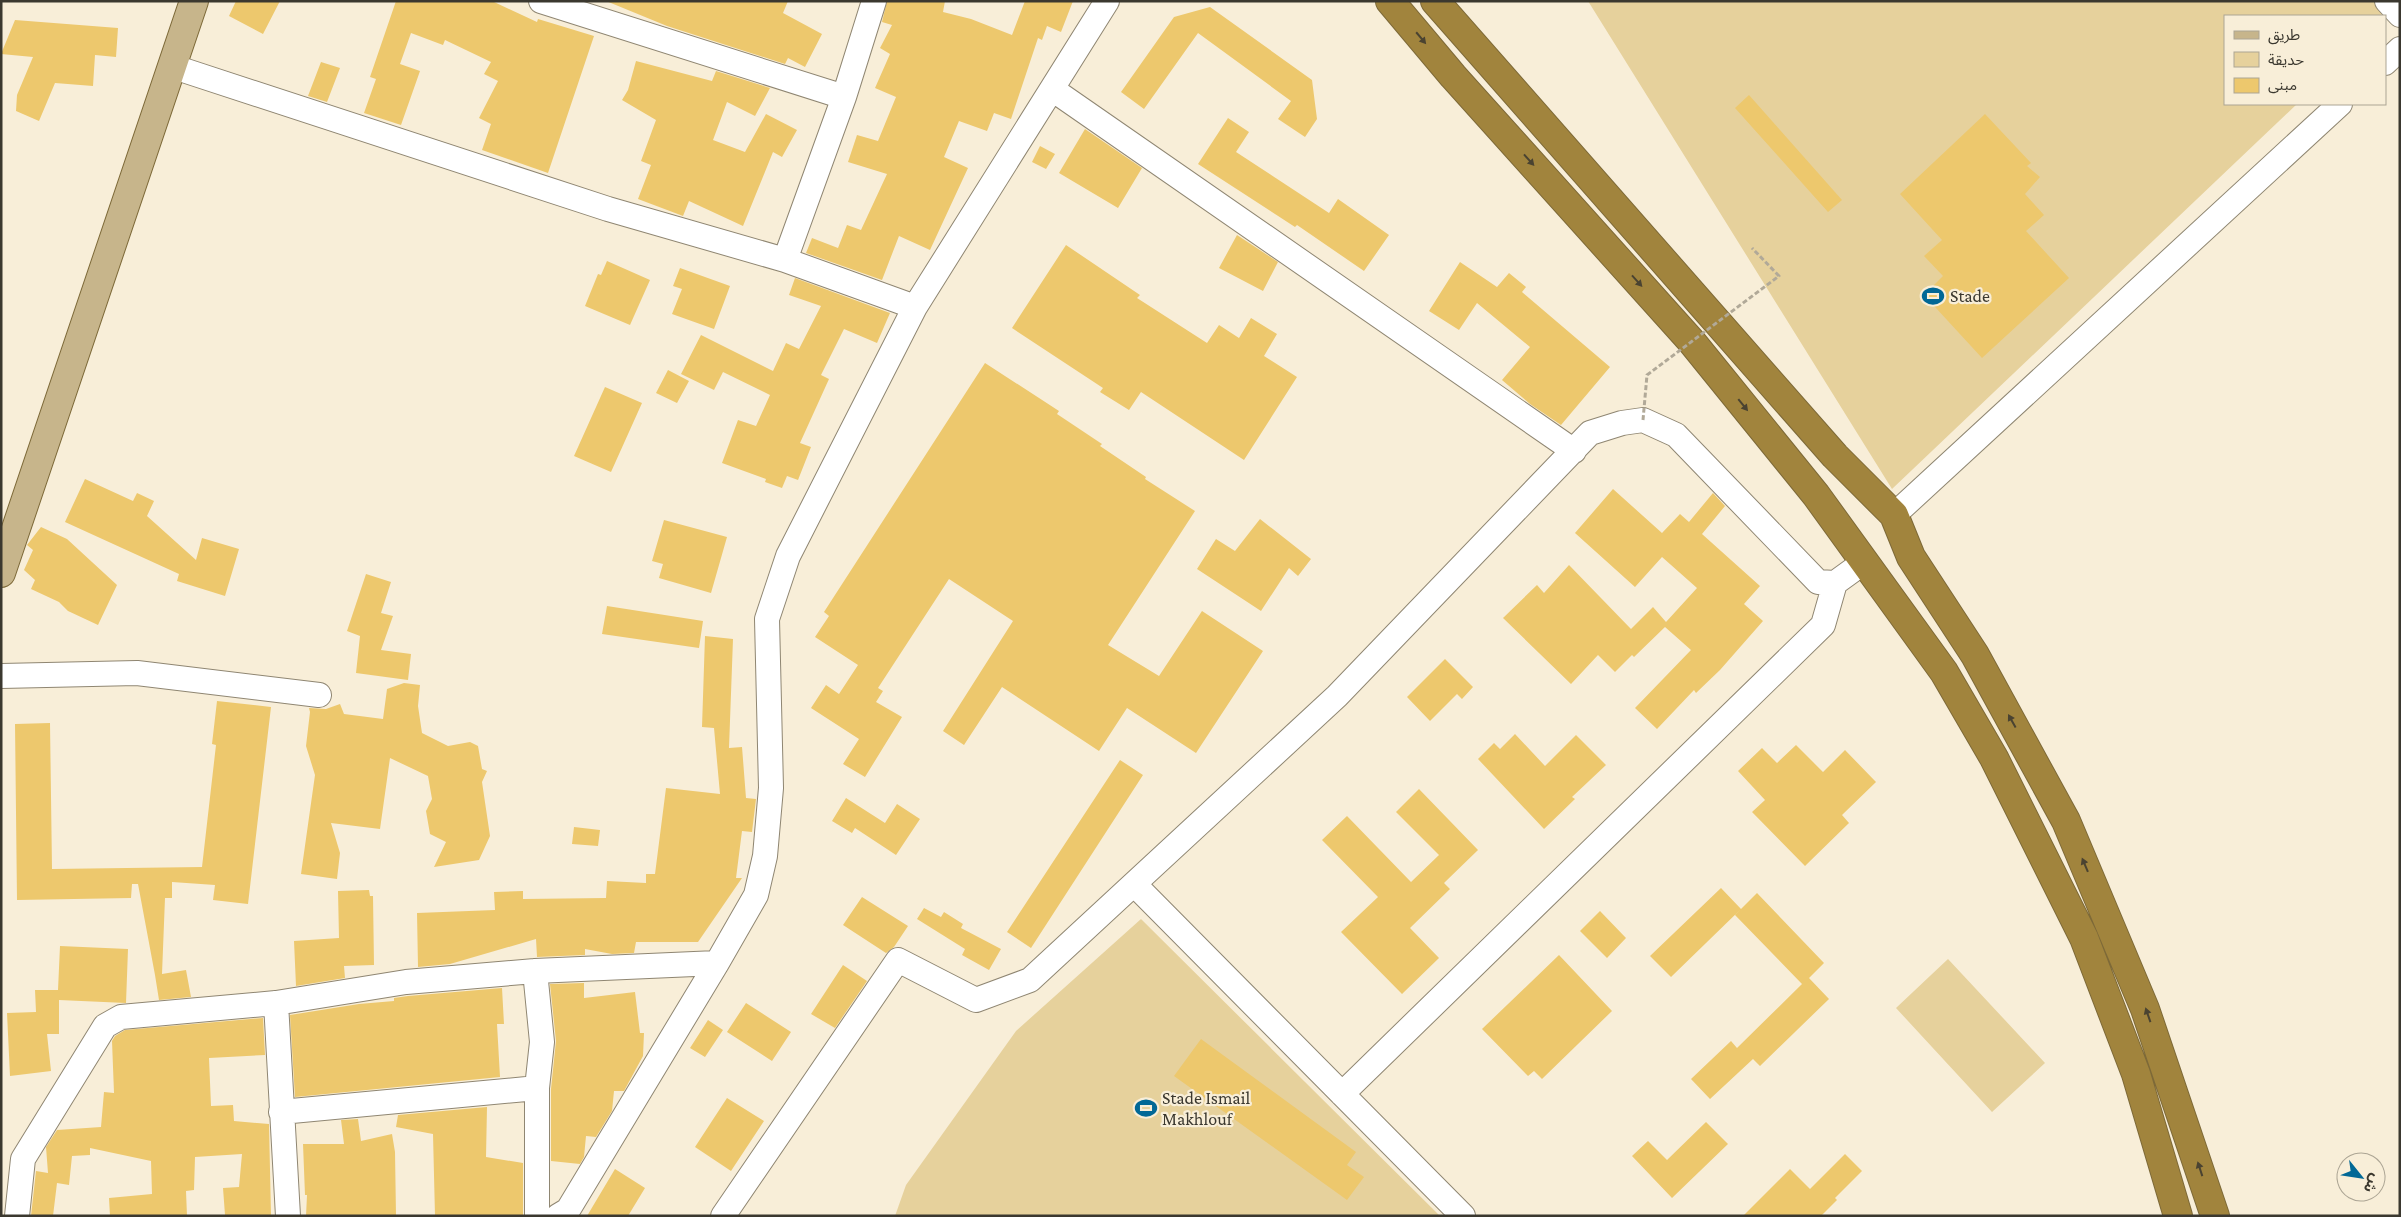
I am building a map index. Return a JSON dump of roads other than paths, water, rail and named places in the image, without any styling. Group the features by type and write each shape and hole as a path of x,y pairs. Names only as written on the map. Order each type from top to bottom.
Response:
{"highway":[{"path":"1390,1 1453,76 1692,342 1816,495 1944,672 1994,758 2084,938 2136,1074 2178,1216"},
{"path":"1435,1 1835,456 1894,515 1911,557 1975,655 2066,821 2145,1009 2215,1216"}],"main road":[{"path":"1,573 194,1"}],"street":[{"path":"541,1 844,97"},
{"path":"785,260 844,97 874,1"},
{"path":"558,1216 568,1210 756,895 765,856 771,788 767,619 788,556 915,307 1107,1"},
{"path":"2387,1 2400,15"},
{"path":"2386,62 2400,49"},
{"path":"171,66 608,209 785,260 915,307"},
{"path":"1052,89 1574,451"},
{"path":"1894,515 2339,105"},
{"path":"723,1216 898,960 976,1000 1030,980 1337,696 1590,434 1622,423 1643,420 1676,435 1818,582 1835,583"},
{"path":"1342,1094 1823,625 1835,583 1864,562"},
{"path":"1,676 137,673 319,695"},
{"path":"1134,884 1463,1216"},
{"path":"17,1216 23,1159 105,1026 121,1017 276,1003 406,982 535,971 717,963"},
{"path":"535,971 542,1042 537,1088 537,1216"},
{"path":"276,1003 288,1216"},
{"path":"281,1112 537,1088"}],"place":[{"name":"Stade","path":"1933,296"},
{"name":"Stade Ismail Makhlouf","path":"1146,1108"}]}
